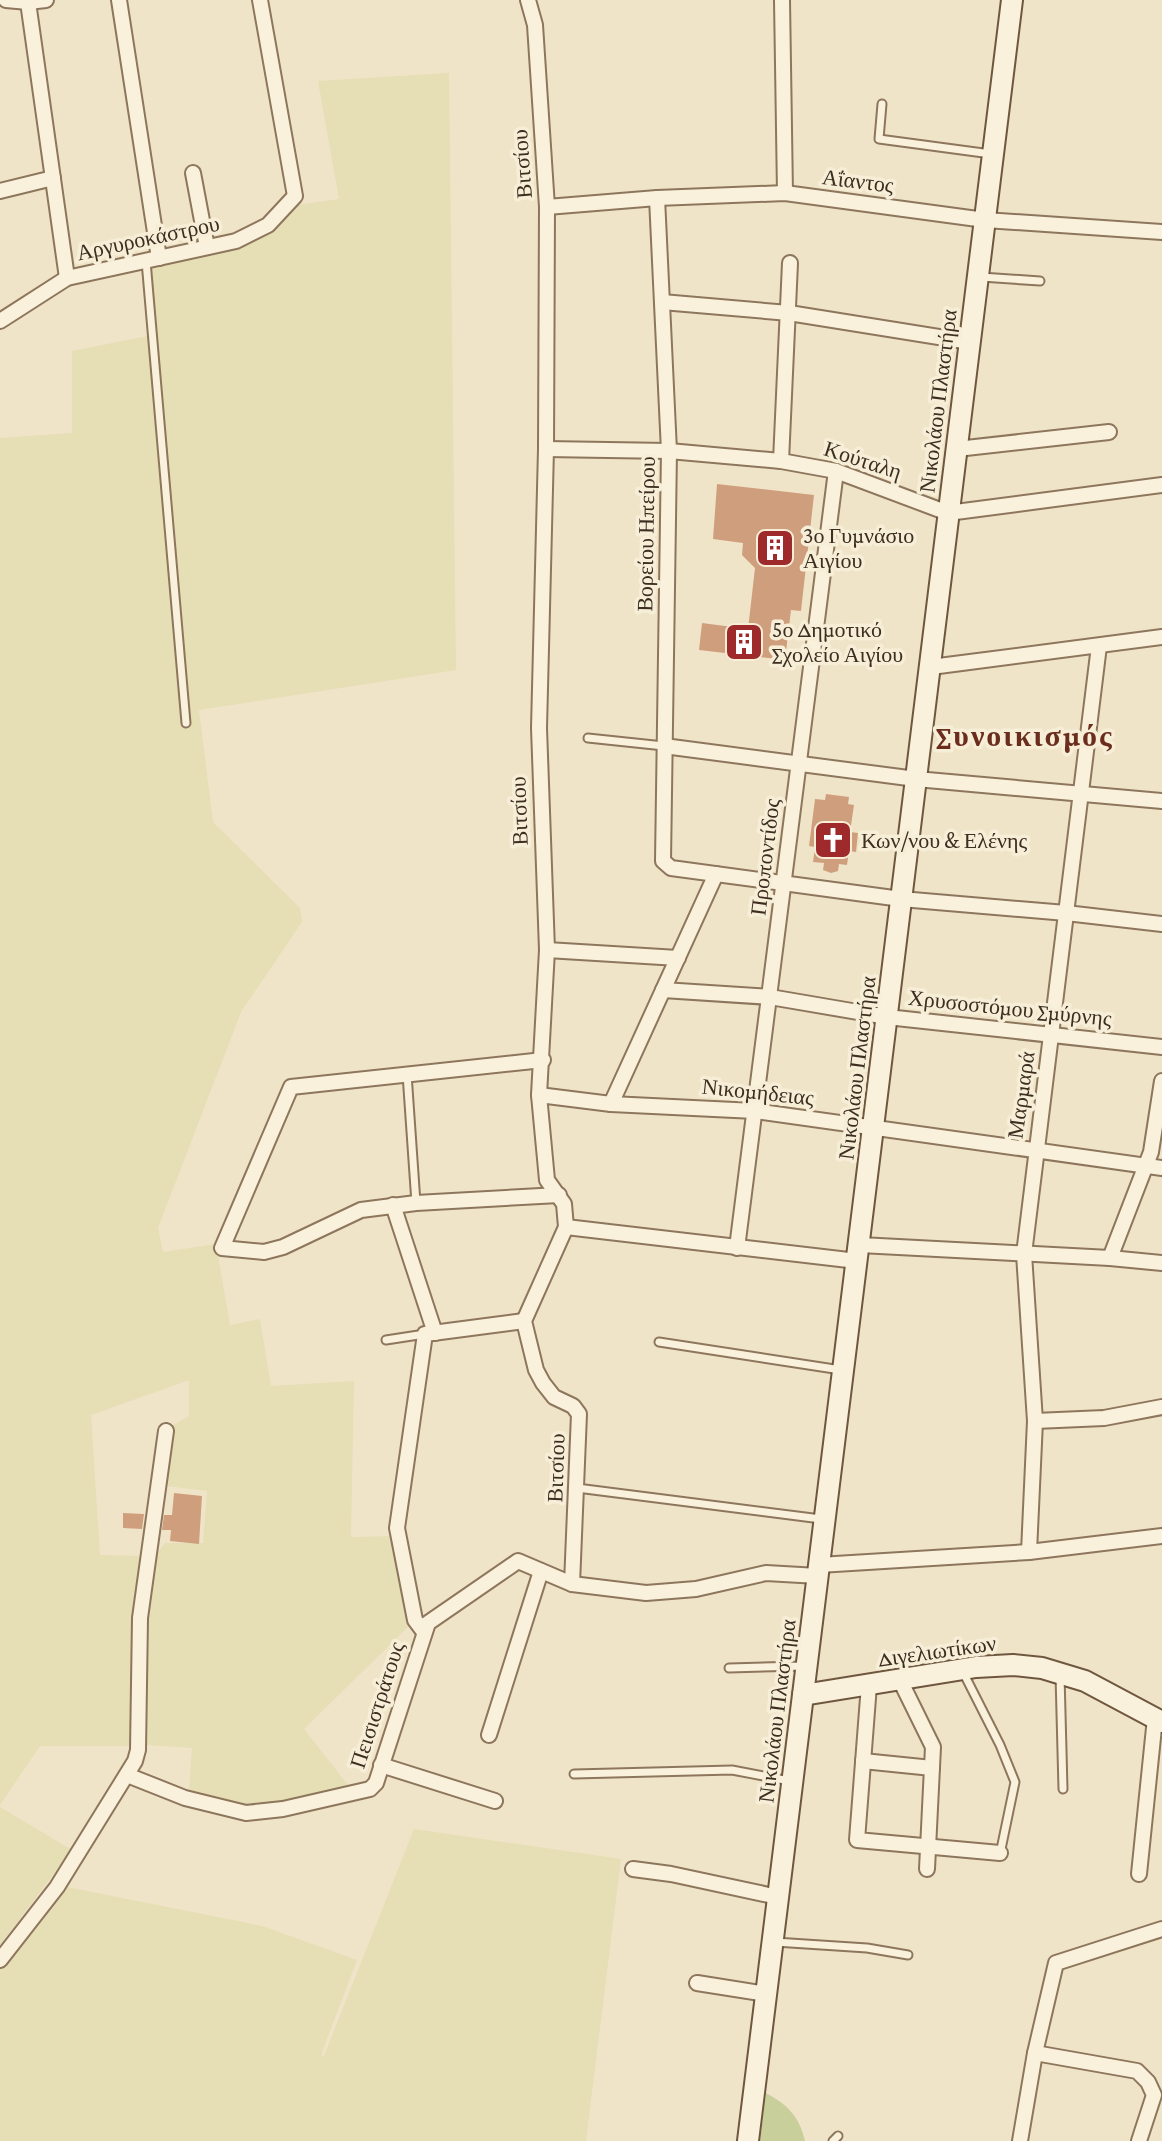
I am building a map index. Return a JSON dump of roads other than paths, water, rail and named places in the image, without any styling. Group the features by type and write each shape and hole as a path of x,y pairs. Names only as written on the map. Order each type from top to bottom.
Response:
{"main road":[{"name":"Νικολάου Πλαστήρα","path":"748,2141 1012,0"},
{"name":"Διγελιωτίκων","path":"803,1695 1013,1665 1060,1673 1095,1685 1158,1720"}],"street":[{"path":"6,0 46,0"},
{"path":"119,0 153,260"},
{"name":"Αργυροκάστρου","path":"0,321 67,278 236,241 268,225 295,196 260,0"},
{"name":"Βιτσίου","path":"528,0 535,25 547,207 546,449 539,728 547,950 539,1095 547,1180 564,1204 566,1227"},
{"path":"782,0 785,193"},
{"path":"28,2 67,278"},
{"path":"193,173 207,247"},
{"path":"0,191 53,178"},
{"name":"Αΐαντος","path":"547,207 657,198 785,193 985,220 1162,232"},
{"name":"Βορείου Ηπείρου","path":"657,198 669,451 661,853 663,861 671,868 716,874"},
{"path":"781,461 790,263"},
{"path":"662,302 789,313 970,342"},
{"path":"957,449 1109,432"},
{"name":"Κούταλη","path":"546,449 669,451 781,461 836,471 948,513 1162,485"},
{"name":"Προποντίδος","path":"737,1248 836,471"},
{"path":"931,667 1162,637"},
{"name":"Μαρμαρά","path":"1029,1552 1035,1421 1024,1254 1099,646"},
{"path":"664,746 916,779 1162,801"},
{"path":"611,1104 716,874 901,899 1162,924"},
{"path":"547,950 678,958"},
{"name":"Χρυσοστόμου Σμύρνης","path":"663,990 770,997 887,1017 1162,1047"},
{"path":"543,1060 291,1087 222,1248 264,1252 283,1247 361,1210 416,1203 559,1195"},
{"path":"1110,1258 1154,1138 1162,1081"},
{"name":"Νικομήδειας","path":"539,1095 611,1104 755,1111 1162,1168"},
{"path":"393,1205 430,1334 397,1528 415,1620 424,1632"},
{"path":"430,1334 524,1321 566,1227 737,1248 858,1253 1024,1254 1162,1263"},
{"name":"Βιτσίου","path":"524,1321 536,1370 543,1383 554,1397 573,1406 579,1414 572,1584"},
{"path":"1035,1421 1104,1418 1162,1407"},
{"path":"0,1960 57,1887 127,1775 138,1750 140,1618 166,1431"},
{"name":"Πεισιστράτους","path":"127,1775 185,1798 246,1813 283,1809 370,1789 376,1783 428,1623 518,1561 572,1584 646,1593 696,1589 766,1573 1029,1552 1162,1536"},
{"path":"489,1735 541,1571"},
{"path":"900,1680 933,1747 927,1869"},
{"path":"869,1685 857,1840 1000,1853"},
{"path":"1139,1874 1158,1720"},
{"path":"863,1761 932,1768"},
{"path":"381,1765 495,1801"},
{"path":"633,1869 778,1897"},
{"path":"1020,2141 1035,2053 1056,1963 1162,1929"},
{"path":"697,1983 766,1994"},
{"path":"1035,2053 1137,2071 1148,2082 1154,2095 1139,2141"}],"lane":[{"path":"882,104 879,139 993,155"},
{"path":"153,260 186,723"},
{"path":"978,277 1040,281"},
{"path":"588,738 664,746"},
{"path":"407,1074 416,1203"},
{"path":"386,1340 430,1334"},
{"path":"659,1342 843,1371"},
{"path":"577,1488 824,1519"},
{"path":"729,1668 806,1666"},
{"path":"962,1670 1015,1782 1000,1853"},
{"path":"1060,1673 1063,1789"},
{"path":"574,1774 732,1770 792,1782"},
{"path":"772,1942 867,1948 908,1955"}],"place":[{"name":"3ο Γυμνάσιο Αιγίου","path":"775,548"},
{"name":"5ο Δημοτικό Σχολείο Αιγίου","path":"744,642"},
{"name":"Κων/νου & Ελένης","path":"833,840"}],"district":[{"name":"Συνοικισμός","path":"1025,735"}]}
